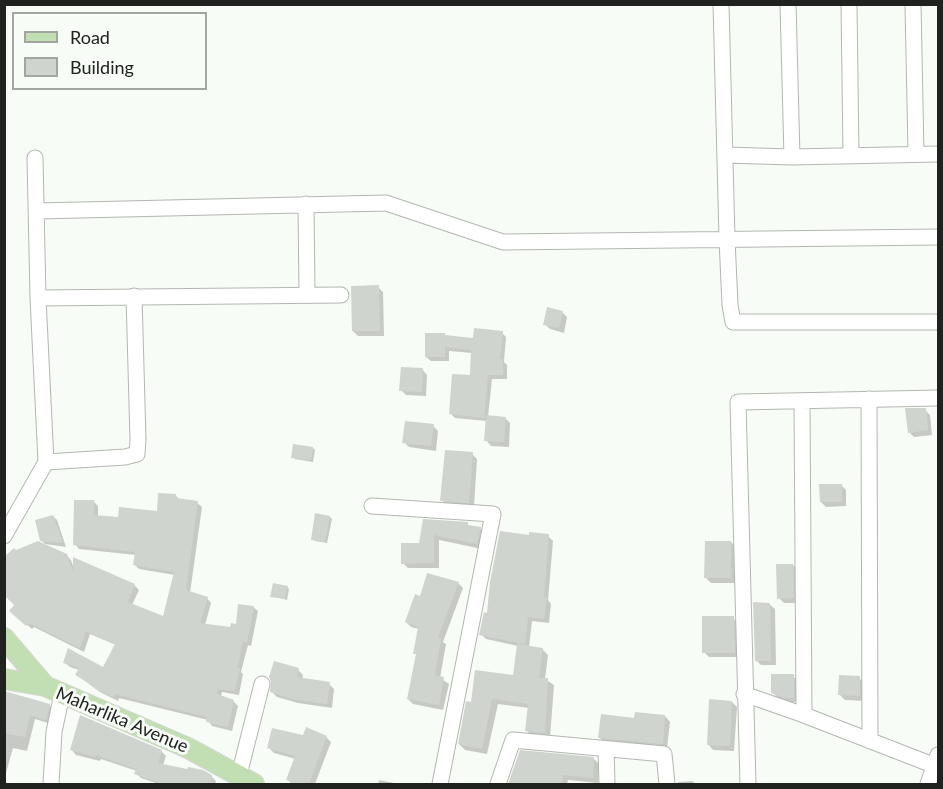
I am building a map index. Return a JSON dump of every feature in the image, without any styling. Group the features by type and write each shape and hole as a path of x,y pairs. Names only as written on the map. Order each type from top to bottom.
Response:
{"main road":[{"name":"Maharlika Avenue","path":"4,638 53,690 188,748 246,780"},
{"path":"4,679 53,690"}],"street":[{"path":"721,4 726,239 733,322 939,322"},
{"path":"788,4 792,157"},
{"path":"849,4 851,155"},
{"path":"913,4 916,154"},
{"path":"725,156 939,154"},
{"path":"4,536 46,462 38,298 35,158"},
{"path":"37,211 386,203 503,242 939,237"},
{"path":"306,204 307,294"},
{"path":"38,298 341,295"},
{"path":"46,462 125,457 137,454 134,296"},
{"path":"751,784 744,694 738,402 939,398"},
{"path":"869,399 870,741"},
{"path":"802,401 804,715"},
{"path":"372,506 494,514 440,784"},
{"path":"246,780 262,684"},
{"path":"51,784 54,732 53,690"},
{"path":"744,694 870,741 937,763 928,784"},
{"path":"498,784 513,740 664,754 667,784"},
{"path":"606,749 608,784"}],"building":[{"path":"379,285 380,331 352,331 351,286"},
{"path":"547,307 563,311 559,328 543,325"},
{"path":"474,328 503,331 500,359 503,359 503,375 488,375 484,418 449,414 452,374 470,375 471,350 445,347 445,357 425,357 425,333 445,333 445,335 473,338"},
{"path":"401,367 423,368 422,392 399,391"},
{"path":"905,408 926,408 928,430 908,433"},
{"path":"486,415 506,417 504,442 484,441"},
{"path":"405,421 434,424 431,446 402,443"},
{"path":"293,444 313,447 311,460 291,458"},
{"path":"445,450 473,452 469,503 440,501"},
{"path":"819,484 842,484 842,502 820,502"},
{"path":"158,493 176,494 176,498 198,501 186,590 208,597 200,623 230,627 231,623 236,624 238,604 254,606 247,642 243,642 237,668 240,668 235,691 218,689 217,694 234,700 228,727 206,722 207,717 115,694 113,697 94,688 75,675 79,668 63,663 68,648 103,667 115,644 86,631 80,648 29,623 26,626 9,611 14,605 4,595 4,557 14,548 16,550 38,541 67,554 73,572 73,557 135,584 128,602 163,616 174,572 133,565 135,552 73,545 74,500 94,500 94,515 118,517 119,507 157,511"},
{"path":"315,513 330,516 325,542 311,540"},
{"path":"53,515 63,543 40,541 35,520"},
{"path":"423,519 468,522 468,525 481,527 477,544 434,535 434,563 401,564 401,543 419,543"},
{"path":"500,531 529,535 529,532 549,534 544,619 528,617 525,644 479,635 484,612 487,613 490,582"},
{"path":"705,541 731,541 731,578 704,578"},
{"path":"776,564 793,564 794,598 777,599"},
{"path":"427,573 459,582 438,637 441,638 435,675 444,677 439,705 407,699 416,654 413,654 418,627 405,622 415,594 420,596"},
{"path":"273,583 288,586 285,599 270,597"},
{"path":"753,602 770,603 771,661 755,661"},
{"path":"702,616 734,616 735,653 702,653"},
{"path":"517,644 543,648 539,678 548,678 545,733 525,731 528,704 492,699 482,749 458,744 466,701 471,702 475,670 513,675"},
{"path":"274,661 299,668 297,677 330,682 327,704 292,699 270,692 269,677"},
{"path":"771,674 794,674 794,698 784,698 771,693"},
{"path":"839,675 860,676 860,696 838,695"},
{"path":"4,691 50,704 46,720 30,715 25,737 4,733"},
{"path":"709,699 732,701 730,746 707,745"},
{"path":"635,712 665,715 663,744 598,738 601,714 634,718"},
{"path":"80,715 162,750 158,763 203,770 212,775 210,784 158,784 158,782 134,774 136,769 96,755 95,757 70,750"},
{"path":"306,727 327,736 309,784 296,784 286,780 295,756 267,748 272,728 303,735"},
{"path":"520,750 594,757 593,778 563,775 562,784 508,784"}]}
